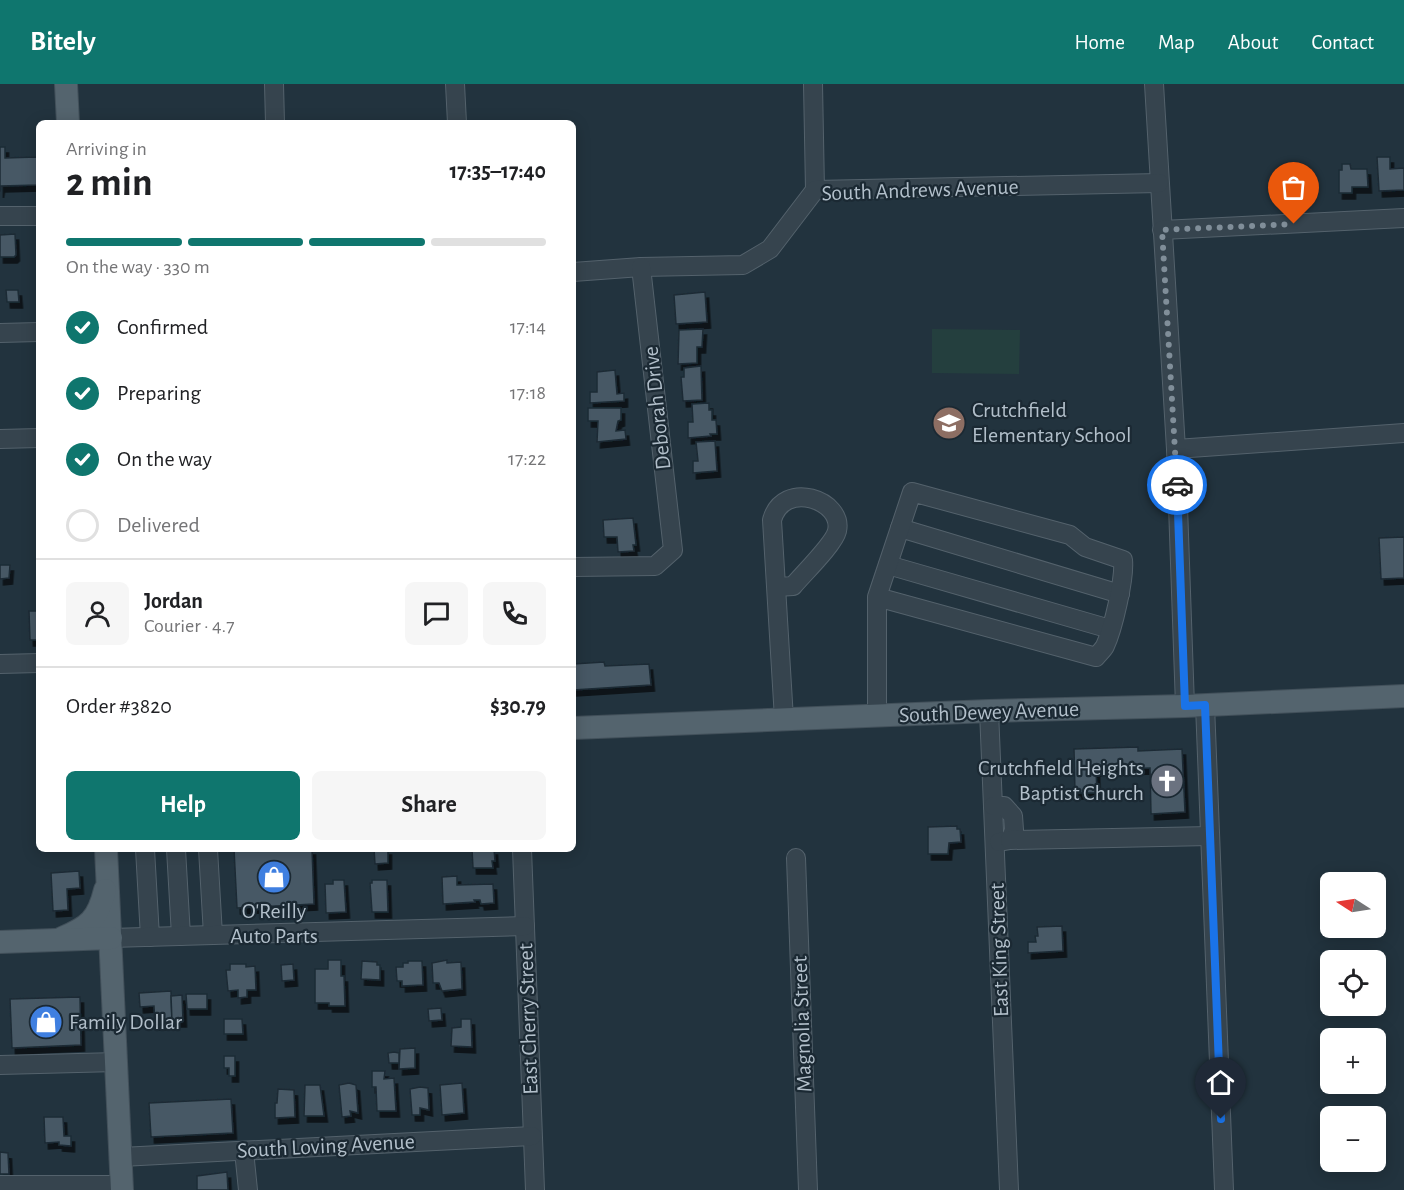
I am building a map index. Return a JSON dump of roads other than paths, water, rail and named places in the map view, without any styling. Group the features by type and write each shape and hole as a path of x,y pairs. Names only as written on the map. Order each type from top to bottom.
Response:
{"main road":[{"path":"66,84 68,120"},
{"name":"South Dewey Avenue","path":"576,728 989,711 1195,706 1404,696"},
{"path":"106,852 122,1187"},
{"path":"58,940 79,931 92,922 101,908 108,877"},
{"path":"0,942 111,938"}],"street":[{"path":"274,84 275,120"},
{"path":"455,84 457,120"},
{"path":"813,84 815,190"},
{"path":"1154,84 1176,449 1195,706 1210,836 1224,1190"},
{"name":"South Andrews Avenue","path":"576,272 641,267 743,265 771,249 815,190 1159,183"},
{"path":"0,216 36,216"},
{"path":"1162,230 1404,218"},
{"name":"Deborah Drive","path":"576,567 655,566 673,550 641,267"},
{"path":"0,333 36,332"},
{"path":"1176,449 1404,434"},
{"path":"0,439 36,438"},
{"path":"877,597 1096,657 1105,647 1120,594 1124,572 1123,560 1085,547 1070,535 912,492 877,597 877,716"},
{"path":"784,720 785,586 772,520 774,510 781,502 798,496 824,503 837,518 837,531 833,540 785,586"},
{"path":"900,528 1120,594"},
{"path":"888,565 1110,629"},
{"path":"0,664 36,663"},
{"name":"East King Street","path":"989,711 993,806 1002,841 1009,1190"},
{"path":"1002,841 1210,836"},
{"path":"145,852 150,937"},
{"path":"176,852 181,936"},
{"path":"208,852 213,935"},
{"name":"East Cherry Street","path":"522,852 535,1190"},
{"name":"Magnolia Street","path":"796,858 808,1190"},
{"path":"111,938 525,926"},
{"path":"0,1065 117,1062"},
{"name":"South Loving Avenue","path":"121,1157 532,1136"},
{"path":"244,1151 248,1190"},
{"path":"0,1185 122,1187"}],"place":[{"name":"Crutchfield Elementary School","path":"949,423"},
{"name":"Crutchfield Heights Baptist Church","path":"1167,781"},
{"name":"O'Reilly Auto Parts","path":"274,877"},
{"name":"Family Dollar","path":"46,1022"}]}
